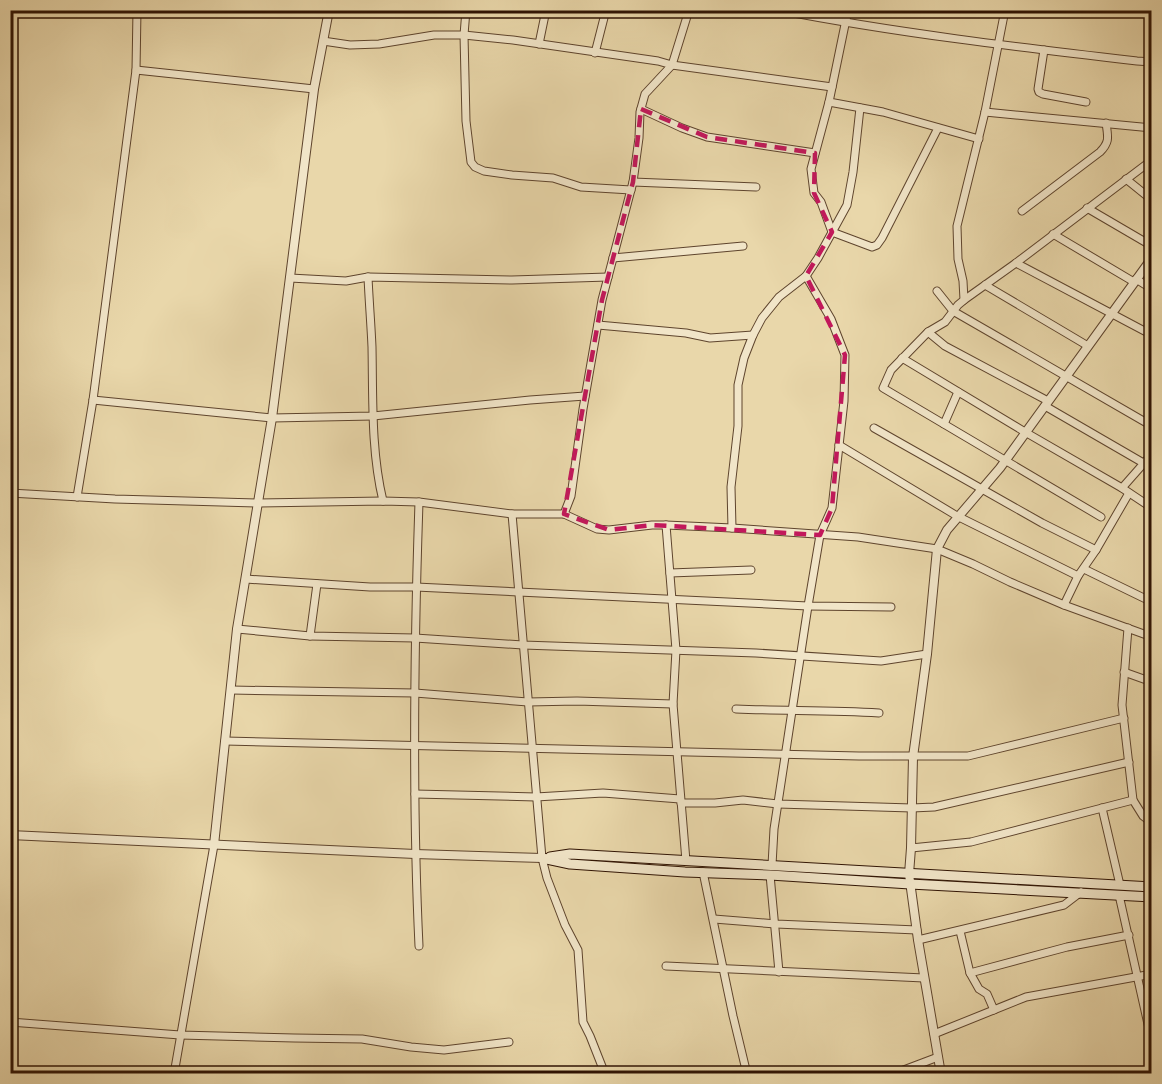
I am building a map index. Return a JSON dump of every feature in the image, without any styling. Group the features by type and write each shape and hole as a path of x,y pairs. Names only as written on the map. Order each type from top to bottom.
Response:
{"main road":[{"path":"542,858 570,854 686,861 910,884 1081,892 1152,887"},
{"path":"542,858 570,864 703,872 771,870 909,874 1119,890 1152,897"}],"street":[{"path":"77,497 93,400 136,70 137,10"},
{"path":"174,1074 213,845 237,629 272,418 314,89 329,10"},
{"path":"466,10 464,35 466,121 471,162 475,167 484,171 512,175 553,178 581,187 631,190"},
{"path":"539,44 546,10"},
{"path":"595,52 606,10"},
{"path":"564,514 571,496 598,325 633,182 641,109 645,94 672,65 689,10"},
{"path":"778,10 845,23 998,45 1152,62"},
{"path":"848,10 829,102 811,169 814,194 821,202 832,232 872,247 877,245 938,128"},
{"path":"964,300 963,281 958,260 957,226 985,112 1005,10"},
{"path":"323,41 350,45 379,44 434,35 464,35 832,87"},
{"path":"1044,50 1039,92 1086,102"},
{"path":"136,70 314,89"},
{"path":"829,102 883,112 979,139"},
{"path":"732,528 731,487 738,426 738,385 744,358 762,318 779,297 806,276 847,205 860,108"},
{"path":"641,109 707,137 815,153"},
{"path":"985,112 1152,128"},
{"path":"1022,211 1106,146 1108,141 1106,123"},
{"path":"1101,517 883,388 891,370 902,358 928,332 945,322 964,300 1152,160"},
{"path":"1126,179 1152,200"},
{"path":"633,182 756,188"},
{"path":"1087,208 1152,246"},
{"path":"1053,234 1152,289"},
{"path":"613,258 743,246"},
{"path":"941,1074 909,874 913,757 927,654 937,549 957,516 1005,461 1152,258"},
{"path":"1017,262 1152,335"},
{"path":"779,972 771,870 774,829 820,535 832,508 844,401 845,355 831,320 806,276"},
{"path":"290,278 346,281 368,277 512,280 608,277"},
{"path":"368,277 373,416 378,481 383,501"},
{"path":"985,285 1088,346"},
{"path":"937,291 954,311 1152,426"},
{"path":"598,325 686,333 710,338 753,335"},
{"path":"928,332 945,346 1152,468"},
{"path":"902,358 1152,508"},
{"path":"944,424 958,392"},
{"path":"93,400 272,418 373,416 585,396"},
{"path":"874,428 1042,523 1096,550"},
{"path":"839,445 957,516 1078,576"},
{"path":"1122,488 1152,454"},
{"path":"10,493 259,503 419,502 512,514 564,514 597,529 609,530 666,525 858,537 937,549 1064,605 1149,636 1152,624"},
{"path":"1064,605 1078,576 1129,493"},
{"path":"419,502 414,638 415,854 419,946"},
{"path":"512,514 542,858 565,925 578,951 583,1022 605,1074"},
{"path":"666,525 676,650 673,704 686,861"},
{"path":"1084,569 1152,602"},
{"path":"670,573 751,570"},
{"path":"246,579 370,587 416,587 808,606 891,607"},
{"path":"310,636 317,584"},
{"path":"1128,628 1122,705 1133,800 1143,816 1152,823"},
{"path":"237,629 310,636 414,638 881,661 927,654"},
{"path":"1124,672 1151,682 1152,693"},
{"path":"231,690 415,693 528,702 673,704"},
{"path":"736,709 879,713"},
{"path":"225,741 913,757 968,756 1124,718"},
{"path":"415,794 536,797 603,793 715,803 743,800 778,804 912,808 934,807 1129,762"},
{"path":"911,848 971,842 1133,800"},
{"path":"1102,808 1152,1042"},
{"path":"10,835 542,858"},
{"path":"703,872 747,1074"},
{"path":"918,940 1064,905 1081,892"},
{"path":"714,919 917,930"},
{"path":"960,931 970,974 979,989 987,994 994,1010"},
{"path":"970,974 1067,947 1129,935"},
{"path":"666,966 924,978"},
{"path":"934,1034 1026,997 1152,974"},
{"path":"10,1022 180,1035 362,1039 444,1050 509,1042"},
{"path":"893,1074 938,1057"}],"highlighted area":[{"path":"641,109 707,137 815,153 814,193 832,232 806,276 845,355 832,508 820,535 652,525 609,530 564,514 602,300 633,182"}]}
